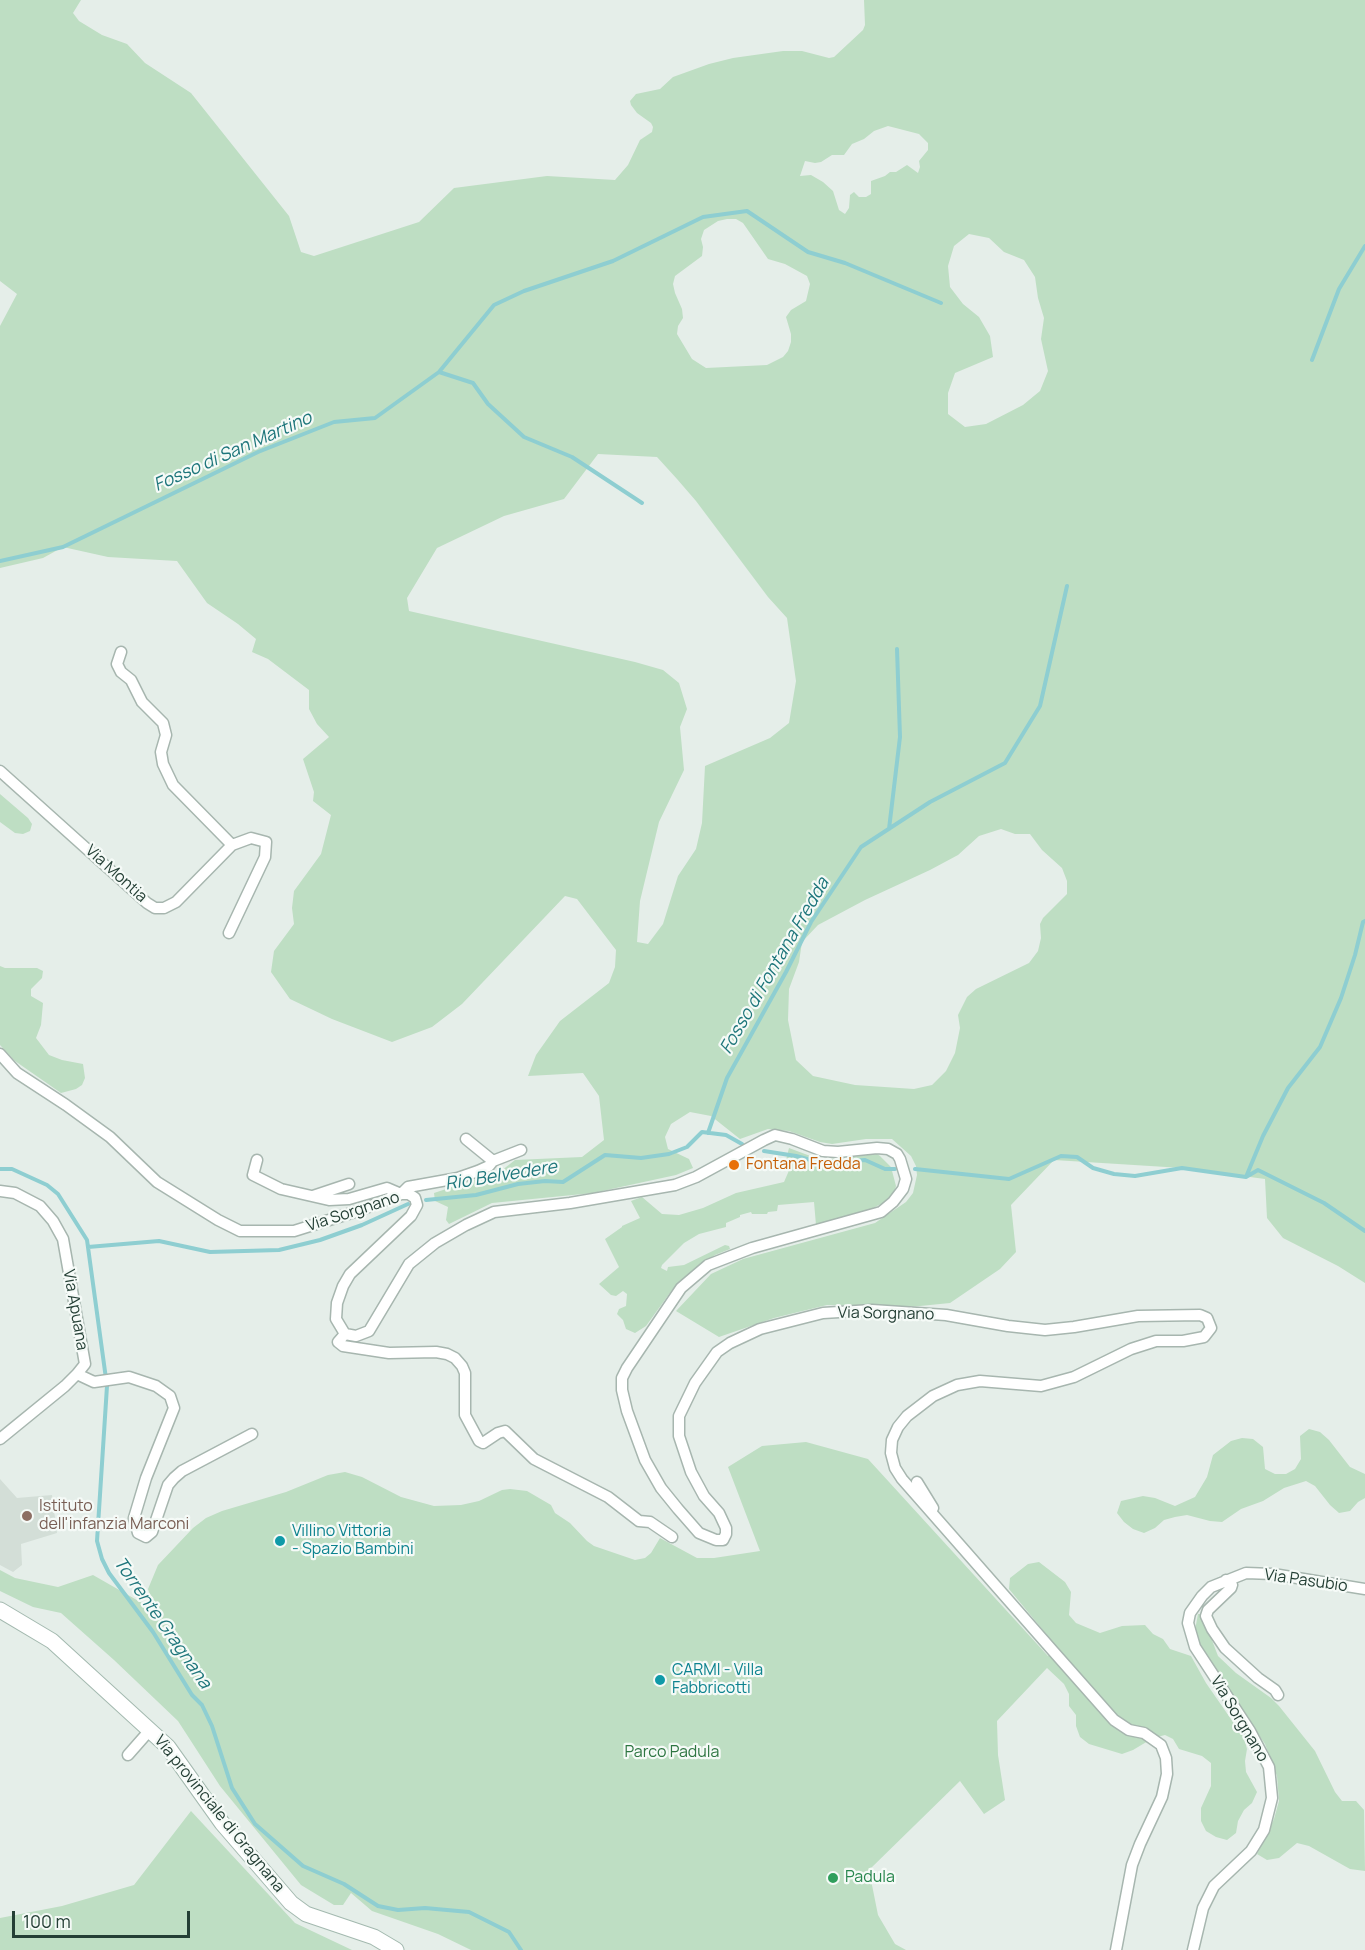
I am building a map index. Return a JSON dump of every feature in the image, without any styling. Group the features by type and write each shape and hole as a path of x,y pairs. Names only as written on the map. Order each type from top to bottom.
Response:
{"main road":[{"name":"Via provinciale di Gragnana","path":"0,1610 52,1641 150,1730 181,1764 222,1823 291,1903 306,1914 374,1937 396,1950"}],"street":[{"path":"121,652 117,664 121,672 131,680 142,702 163,723 166,735 161,752 163,764 173,785 232,845 251,838 266,842 265,857 229,933"},
{"name":"Via Montia","path":"0,771 155,908 164,908 176,902 232,845"},
{"name":"Via Sorgnano","path":"0,1054 17,1072 110,1137 157,1182 240,1231 294,1231 405,1194 415,1198 417,1205 411,1216 350,1274 343,1286 336,1319 345,1334 356,1336 369,1331 408,1264 421,1253 466,1225 494,1212 582,1201 675,1185 696,1177 775,1135 823,1151 888,1149 897,1154 906,1179 903,1189 881,1212 752,1248 708,1264 681,1288 664,1310 622,1378 627,1411 645,1460 661,1488 699,1533 716,1540 723,1540 726,1528 719,1512 704,1496 692,1472 680,1436 679,1416 695,1383 717,1352 730,1342 760,1329 822,1313 873,1310 946,1315 1008,1326 1045,1329 1074,1328 1138,1316 1200,1315 1209,1321 1210,1332 1204,1337 1183,1341 1156,1341 1139,1346 1074,1377 1041,1386 980,1381 957,1385 933,1396 907,1416 898,1427 892,1440 891,1454 895,1468 902,1479 1114,1720 1129,1730 1144,1733 1161,1745 1166,1758 1167,1774 1162,1797 1132,1865 1116,1950"},
{"path":"466,1138 493,1161"},
{"path":"256,1160 253,1174 260,1180 281,1189 329,1200 349,1199 387,1188 405,1194 408,1187 458,1178 478,1171 489,1166 493,1161 520,1150"},
{"path":"313,1196 349,1184"},
{"name":"Via Apuana","path":"0,1191 15,1193 40,1206 54,1221 63,1239 85,1364 77,1374 94,1382 129,1377 156,1386 170,1396 174,1408 134,1518 138,1533 146,1537 152,1532 168,1485 182,1471 252,1434"},
{"name":"Via Sorgnano","path":"345,1334 338,1342 343,1346 388,1353 436,1352 455,1358 465,1373 465,1415 479,1441 483,1443 505,1431 534,1460 608,1497 639,1521 650,1522 672,1537"},
{"path":"0,1439 77,1374"},
{"path":"917,1482 931,1503 934,1514"},
{"name":"Via Pasubio","path":"1195,1647 1188,1623 1190,1613 1211,1587 1246,1573 1273,1574 1365,1589"},
{"path":"1226,1580 1232,1585 1231,1588 1208,1610 1206,1616 1225,1648 1258,1678 1268,1683 1278,1695"},
{"name":"Via Sorgnano","path":"1193,1950 1203,1908 1214,1886 1251,1851 1264,1830 1272,1798 1269,1767 1250,1731 1195,1647"},
{"path":"128,1755 150,1730"}],"shaded area":[{"name":"Istituto dell'infanzia Marconi","path":"0,1479 17,1498 52,1495 57,1533 21,1544 22,1565 13,1572 0,1565"}],"green space":[{"path":"0,0 81,0 73,13 79,21 102,35 127,44 145,63 191,93 289,216 301,252 314,256 419,222 454,188 547,176 615,180 628,165 640,140 652,132 651,123 637,113 631,105 630,101 636,94 660,89 673,77 733,58 783,51 802,51 829,58 834,57 863,30 865,25 864,0 1365,0 1365,1283 1338,1266 1283,1238 1267,1218 1265,1179 1182,1168 1054,1160 1011,1205 1016,1252 1000,1269 950,1303 910,1307 827,1305 774,1318 719,1337 676,1311 711,1274 743,1259 875,1223 906,1202 913,1193 917,1175 916,1166 911,1156 892,1139 866,1139 832,1144 789,1131 768,1129 740,1139 711,1116 690,1112 671,1124 665,1137 668,1149 689,1159 693,1168 676,1175 593,1193 492,1203 449,1224 446,1220 448,1207 435,1201 434,1193 501,1171 515,1160 582,1157 604,1140 599,1096 583,1073 528,1076 536,1055 560,1021 609,983 615,967 616,950 577,899 565,896 462,1004 432,1027 392,1042 332,1019 290,999 271,972 274,951 294,924 292,908 294,891 321,854 331,815 313,801 314,792 303,759 329,737 317,724 309,709 309,690 268,659 252,652 256,639 207,603 177,561 108,557 63,547 43,558 0,568 0,326 17,294 0,281","holes":["888,126 919,134 928,143 928,150 919,161 918,173 907,165 896,172 890,172 871,181 871,194 859,197 854,192 850,195 849,208 845,214 839,210 833,191 823,182 811,175 800,176 805,161 815,163 832,155 844,155 852,144 864,139 874,131","736,219 743,223 768,259 785,264 807,276 810,284 806,301 791,310 786,317 791,334 788,351 783,357 767,365 706,368 692,359 677,334 678,326 683,318 673,284 675,276 702,256 701,239 704,230 718,221","969,234 989,238 1004,252 1024,260 1035,277 1044,318 1041,339 1048,371 1040,391 1023,405 986,424 965,427 948,414 948,393 955,373 993,357 990,336 979,317 963,304 950,287 948,266 954,246","598,454 657,457 696,501 768,597 787,618 796,681 789,723 770,738 705,766 702,823 696,849 678,876 663,924 648,944 637,942 640,901 659,822 684,770 680,727 687,709 679,683 663,670 635,662 409,611 407,598 437,548 504,516 564,499","1001,829 1015,834 1030,834 1042,850 1062,868 1067,881 1067,894 1043,918 1040,924 1041,938 1038,951 1029,963 976,989 967,997 958,1015 960,1028 955,1053 946,1071 932,1085 914,1089 855,1085 813,1076 796,1060 788,1020 789,989 799,962 802,942 818,925 958,855 979,836"]},
{"path":"0,794 28,818 32,824 30,831 23,834 15,833 0,822"},
{"path":"0,966 37,968 43,971 42,978 31,989 31,996 43,1003 41,1025 36,1038 49,1055 83,1064 85,1078 82,1085 76,1089 61,1093 15,1061 0,1045"},
{"path":"789,1148 821,1160 877,1154 891,1167 896,1186 894,1193 885,1202 867,1211 816,1225 814,1202 778,1205 777,1211 767,1214 752,1214 751,1212 740,1215 726,1223 726,1227 699,1234 684,1243 661,1268 667,1271 668,1267 684,1265 725,1245 730,1249 715,1255 672,1290 646,1326 635,1333 626,1329 623,1320 617,1314 619,1309 626,1306 627,1294 623,1291 616,1296 611,1295 599,1284 619,1267 605,1239 622,1226 640,1218 631,1201 642,1197 662,1214 679,1215 703,1208 736,1193 784,1182 791,1166 785,1164"},
{"path":"1309,1429 1320,1432 1350,1467 1365,1474 1365,1498 1350,1511 1339,1513 1315,1486 1306,1481 1284,1488 1263,1501 1241,1509 1222,1522 1187,1515 1164,1520 1155,1528 1144,1533 1133,1529 1117,1513 1121,1501 1143,1496 1175,1506 1195,1497 1207,1477 1213,1455 1231,1441 1242,1438 1253,1439 1263,1447 1265,1469 1275,1474 1286,1474 1295,1469 1301,1459 1300,1436"},
{"name":"Parco Padula","path":"806,1442 868,1459 1048,1656 1056,1646 1009,1589 1010,1578 1028,1564 1039,1562 1065,1582 1071,1592 1069,1615 1076,1623 1100,1633 1122,1626 1145,1625 1153,1634 1163,1639 1170,1649 1191,1656 1206,1683 1244,1738 1247,1749 1246,1772 1257,1792 1252,1803 1244,1810 1238,1821 1236,1833 1227,1840 1216,1837 1206,1831 1201,1821 1201,1808 1211,1786 1211,1763 1202,1756 1179,1749 1173,1739 1165,1735 1153,1738 1122,1754 1089,1744 1080,1737 1076,1726 1076,1715 1069,1706 1069,1694 1064,1684 1047,1668 997,1721 998,1755 1005,1800 984,1814 960,1781 869,1870 878,1915 895,1944 906,1950 471,1950 438,1934 372,1911 351,1893 343,1905 334,1905 301,1885 220,1786 178,1721 61,1613 33,1607 0,1591 0,1570 15,1578 58,1587 93,1575 156,1611 148,1589 158,1565 193,1528 206,1518 286,1492 328,1475 345,1472 362,1477 401,1497 434,1506 461,1505 479,1501 502,1490 527,1491 551,1505 555,1513 570,1523 594,1546 635,1560 645,1558 651,1553 660,1538 697,1558 714,1558 760,1551 728,1467 762,1446"},
{"path":"1198,1614 1202,1614 1218,1656 1279,1706 1315,1751 1335,1792 1342,1801 1356,1801 1364,1810 1365,1871 1350,1869 1309,1846 1297,1843 1279,1858 1267,1860 1257,1854 1274,1819 1279,1801 1277,1776 1265,1744 1204,1655 1195,1630"},
{"path":"191,1811 295,1923 352,1950 0,1950 0,1918 62,1906 134,1885"}],"waterway":[{"name":"Fosso di San Martino","path":"0,561 63,547 258,452 334,422 375,418 439,372 494,305 524,291 613,261 703,217 747,211 808,252 845,263 941,303"},
{"path":"1312,360 1339,289 1365,246"},
{"path":"439,372 473,383 488,404 524,437 572,457 642,503"},
{"name":"Fosso di Fontana Fredda","path":"708,1133 727,1078 811,922 861,847 930,802 1005,763 1040,706 1067,586"},
{"name":"Fosso di Fontana Fredda","path":"889,829 900,737 897,649"},
{"path":"915,1169 1009,1179 1061,1156 1077,1157 1093,1168 1114,1174 1135,1176 1182,1168 1246,1177 1263,1136 1288,1088 1320,1047 1341,998 1365,921"},
{"name":"Rio Belvedere","path":"426,1200 476,1195 518,1184 563,1182 605,1155 641,1158 669,1154 687,1147 702,1132 726,1135 742,1144"},
{"name":"Rio Belvedere","path":"764,1151 822,1163 865,1160 885,1169 895,1169"},
{"name":"Torrente Gragnana","path":"0,1169 12,1169 47,1185 58,1194 87,1240 107,1386 97,1541 102,1559 109,1573 153,1632 192,1695 202,1705 212,1726 232,1788 255,1824 303,1866 344,1884 378,1906 398,1910 425,1908 469,1912 509,1932 521,1950"},
{"path":"1246,1177 1258,1170 1324,1203 1365,1231"},
{"name":"Rio Belvedere","path":"88,1247 159,1241 210,1252 279,1250 320,1240 362,1225 408,1204"}],"place":[{"name":"Fontana Fredda","path":"734,1165"},
{"name":"Istituto dell'infanzia Marconi","path":"27,1516"},
{"name":"Villino Vittoria - Spazio Bambini","path":"280,1541"},
{"name":"CARMI - Villa Fabbricotti","path":"660,1680"},
{"name":"Padula","path":"833,1878"}]}
